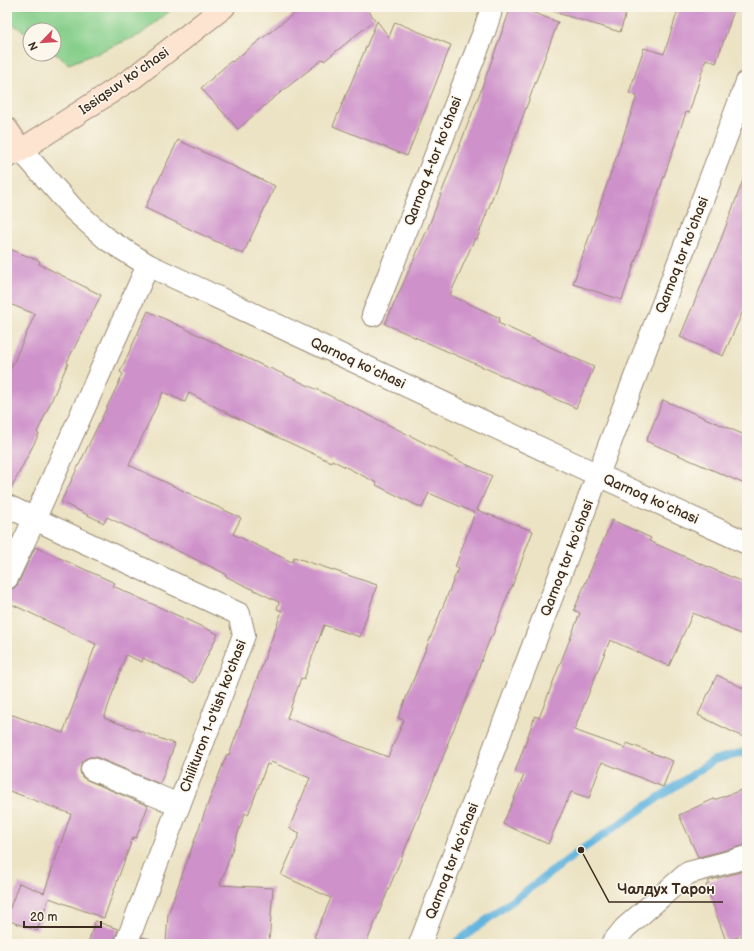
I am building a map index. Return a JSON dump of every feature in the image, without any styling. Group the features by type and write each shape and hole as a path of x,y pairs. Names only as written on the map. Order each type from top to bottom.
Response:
{"street":[{"name":"Issiqsuv koʻchasi","path":"14,153 133,78 224,7"},
{"name":"Qarnoq 4-tor koʻchasi","path":"373,315 484,32 491,7"},
{"name":"Qarnoq tor koʻchasi","path":"420,944 747,82"},
{"name":"Qarnoq koʻchasi","path":"7,129 14,153 108,240 148,265 747,543"},
{"path":"7,578 148,265"},
{"name":"Chilituron 1-o'tish ko'chasi","path":"7,506 34,520 239,614 244,635 126,944"},
{"path":"92,769 179,805"},
{"path":"612,944 625,928 688,873 747,857"}],"green space":[{"path":"7,7 175,7 140,35 69,64 62,59 62,22 22,22 22,30 7,20"}],"building":[{"path":"302,7 366,7 375,20 324,61 323,59 271,100 238,129 201,88 231,61 232,62"},
{"path":"511,7 518,7 558,22 477,239 475,238 450,295 500,318 498,323 594,367 576,408 385,324 428,228"},
{"path":"554,7 628,7 620,32 554,12"},
{"path":"679,7 735,7 716,63 706,59 689,113 686,112 622,300 573,284 637,96 629,93 644,48 664,54"},
{"path":"377,21 389,37 395,22 451,45 407,156 333,126"},
{"path":"178,140 275,186 243,254 145,208"},
{"path":"745,175 747,176 747,302 723,356 680,337 713,257 714,258"},
{"path":"7,248 40,261 39,264 101,295 67,362 68,363 37,433 39,434 8,494 7,377 35,314 7,303"},
{"path":"148,311 320,391 448,456 492,476 477,510 533,531 492,637 491,636 366,944 330,944 314,937 331,898 281,875 300,833 289,828 310,778 271,762 270,765 267,764 248,815 245,813 220,885 273,888 269,944 166,944 168,914 204,814 227,754 229,755 282,611 277,609 279,602 225,576 226,574 107,517 104,523 61,502 123,374 120,372","holes":["163,392 185,402 189,393 245,422 331,462 332,460 377,483 376,485 422,508 429,493 475,513 455,567 458,569 398,718 404,720 388,757 287,718 301,678 304,679 324,625 360,637 377,585 294,557 292,562 233,534 241,518 129,465"]},
{"path":"663,400 747,436 747,485 646,441"},
{"path":"612,520 651,538 649,541 747,584 747,637 693,613 669,666 610,640 574,730 625,748 627,743 673,761 663,787 602,762 589,798 571,792 548,844 503,824 524,775 515,772 535,716 539,718 580,613 574,610"},
{"path":"7,534 13,536 7,548"},
{"path":"35,547 115,583 113,586 218,634 194,683 143,658 142,662 126,655 104,718 175,744 160,784 96,757 85,759 81,764 80,771 82,777 148,806 136,838 133,837 104,918 49,898 37,931 7,920 7,916 19,883 44,893 71,814 7,790 7,713 63,733 96,644 7,602 7,590 14,588 18,584"},
{"path":"717,675 747,690 747,739 698,715"},
{"path":"747,788 747,845 698,857 679,815 714,799"},
{"path":"747,870 747,934 726,941 706,885 709,884 708,881"},
{"path":"95,921 118,929 114,944 88,944"},
{"path":"142,937 153,940 152,944 139,944"}],"waterway":[{"path":"454,944 581,850 714,760 747,751"}],"place":[{"name":"Чалдух Тарон","path":"581,850"}]}
